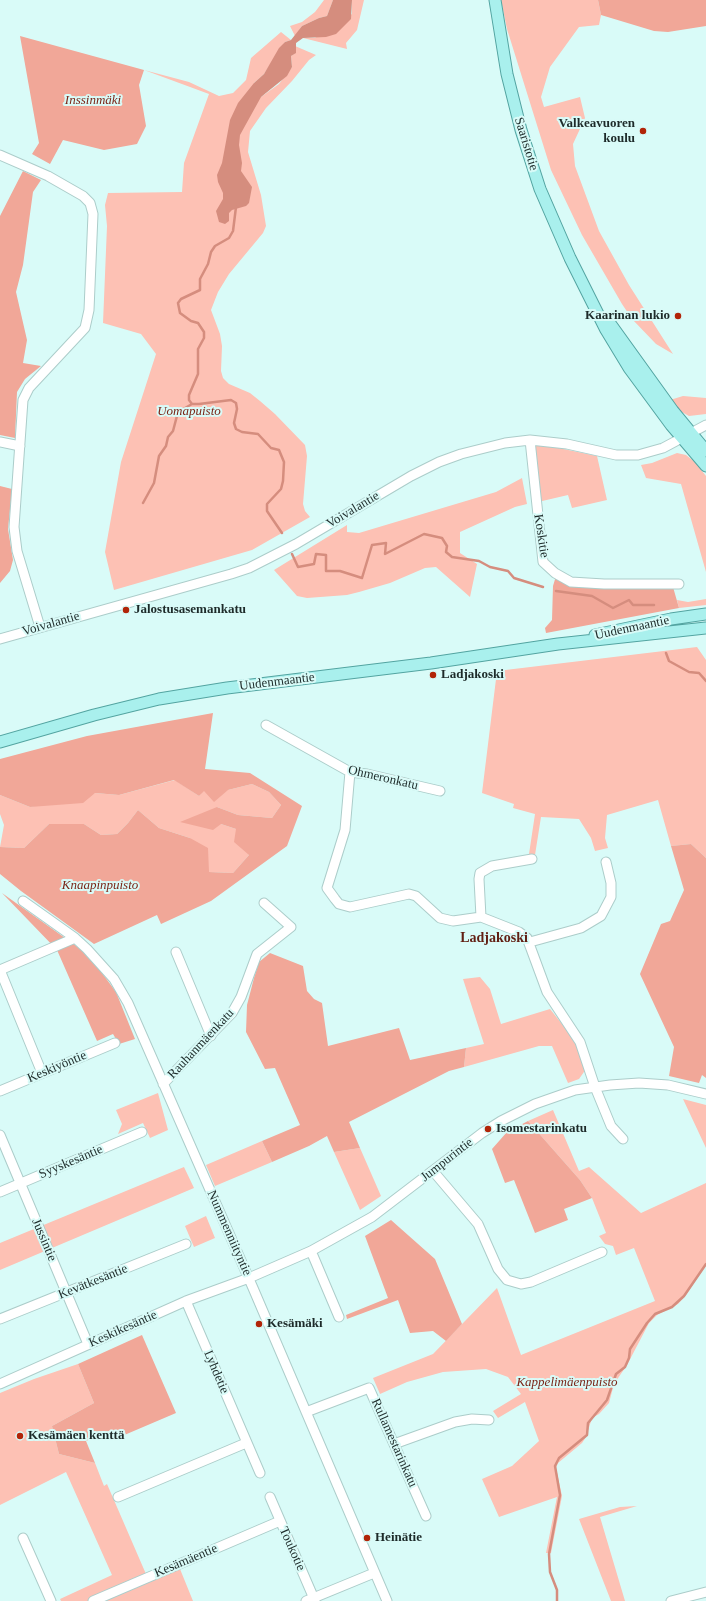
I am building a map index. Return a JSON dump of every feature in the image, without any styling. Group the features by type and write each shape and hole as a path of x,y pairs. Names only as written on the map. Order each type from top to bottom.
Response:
{"main road":[{"name":"Saaristotie","path":"495,0 507,74 521,130 540,189 581,280 606,330 629,368 687,436 706,466"},
{"name":"Saaristotie","path":"687,436 706,451"},
{"name":"Uudenmaantie","path":"558,644 627,627 706,614"},
{"name":"Uudenmaantie","path":"0,742 94,715 159,699 227,688 431,663 558,644 706,628"}],"street":[{"path":"0,155 48,176 83,196 90,203 93,214 89,310 87,322 81,333 26,393 22,407 14,518 15,543 40,627"},
{"name":"Voivalantie","path":"0,639 249,568 296,544 439,462 484,448 530,440 548,441 616,455 631,456 654,452 706,425"},
{"name":"Koskitie","path":"530,440 543,562 555,573 571,582 604,584 679,584"},
{"path":"0,442 20,446"},
{"name":"Ohmeronkatu","path":"266,725 350,772 367,774 440,791"},
{"path":"350,772 345,830 326,888 339,904 350,907 409,894 416,896 434,914 446,920 481,917 519,932 530,942 547,992 580,1042 596,1091 611,1126 623,1140"},
{"path":"481,917 480,873 492,866 532,859"},
{"path":"530,942 581,928 601,916 611,897 611,883 606,862"},
{"name":"Nummenniityntie","path":"23,901 75,938 106,970 121,991 249,1278 387,1601"},
{"name":"Rauhanmäenkatu","path":"163,1084 211,1036 237,1006 257,954 291,928 264,903"},
{"path":"42,1073 0,970 75,938"},
{"path":"176,952 211,1036"},
{"name":"Keskiyöntie","path":"0,1091 115,1043"},
{"name":"Jumpurintie","path":"249,1278 311,1251 372,1217 482,1133 518,1111 554,1097 639,1083 668,1085 706,1094"},
{"name":"Syyskesäntie","path":"0,1192 142,1132"},
{"name":"Jussintie","path":"0,1135 88,1344"},
{"path":"433,1171 478,1224 498,1269 507,1280 521,1284 531,1282 602,1252"},
{"name":"Kevätkesäntie","path":"0,1319 186,1244"},
{"path":"311,1251 339,1317"},
{"name":"Keskikesäntie","path":"0,1384 186,1301 249,1278"},
{"name":"Lyhdetie","path":"186,1301 260,1473"},
{"name":"Rullamestarinkatu","path":"306,1412 369,1388 426,1516"},
{"path":"394,1444 455,1422 472,1419 489,1420"},
{"path":"118,1497 246,1443"},
{"name":"Toukotie","path":"270,1497 312,1600"},
{"name":"Kesämäentie","path":"93,1601 280,1521"},
{"path":"23,1538 51,1601"},
{"path":"312,1600 374,1573"},
{"path":"671,1601 706,1592"}],"green space":[{"path":"324,0 333,0 327,16 302,26 295,36 290,26 302,22 315,12"},
{"path":"352,0 364,0 357,30 346,43 347,49 303,38 315,38 352,14"},
{"path":"501,0 598,0 601,15 599,25 579,27 550,67 541,97 544,107 580,97 585,118 573,144 575,166 599,231 629,285 673,354 656,344 632,319 582,235 551,170 507,29"},
{"path":"598,0 706,0 706,26 668,32 654,31 601,15"},
{"name":"Uomapuisto","path":"281,32 291,40 285,42 264,74 254,83 261,97 279,84 292,67 291,56 296,52 295,46 316,55 309,60 292,81 266,108 250,131 248,152 261,195 266,226 263,233 229,274 218,292 211,310 220,334 222,346 221,371 223,378 229,384 250,393 260,401 305,445 307,456 303,504 305,511 310,517 252,550 114,590 105,552 121,462 156,354 141,334 103,323 107,226 105,205 108,193 182,192 184,163 209,94 144,70 189,82 219,96 233,93 246,80 251,58"},
{"name":"Inssinmäki","path":"20,36 144,70 139,85 146,126 137,144 104,150 63,140 50,164 32,154 39,143"},
{"path":"23,171 41,180 33,192 23,265 16,292 27,340 23,363 41,366 25,379 17,392 15,438 0,435 0,216"},
{"path":"683,396 706,398 706,414 689,416 680,411 670,400"},
{"path":"533,445 549,446 597,456 607,500 572,508 568,495 538,502"},
{"path":"677,453 686,455 695,462 706,476 706,572 681,484 646,478 641,465 652,463"},
{"path":"522,478 527,504 515,507 460,532 460,553 477,564 470,597 436,567 425,568 390,583 347,595 307,598 297,596 274,570 347,525 347,532 359,533 496,492"},
{"path":"0,486 12,489 8,529 13,560 10,571 0,583"},
{"path":"556,576 673,587 679,608 546,633 545,628 552,620 553,586"},
{"path":"706,599 706,605 679,608 677,600 688,602"},
{"path":"697,647 706,660 706,858 691,844 671,846 658,800 607,815 605,838 608,848 595,851 591,838 579,819 541,817 535,855 529,854 535,814 513,808 514,804 482,793 497,671"},
{"name":"Knaapinpuisto","path":"213,713 205,769 250,773 302,806 287,846 211,901 161,924 157,915 94,944 0,874 0,847 24,848 49,824 84,824 101,835 117,834 138,810 159,828 190,838 208,848 209,872 233,873 249,855 234,842 236,829 221,824 213,830 180,822 217,807 238,815 272,818 281,805 269,792 252,784 228,790 214,802 204,791 199,796 174,780 119,795 95,793 83,803 30,807 0,795 0,759 87,736"},
{"path":"175,780 199,796 203,791 228,790 252,784 269,792 281,805 272,818 238,815 217,807 221,824 236,829 249,855 233,873 208,872 190,838 159,828 138,810 117,834 101,835 84,824 49,824 24,848 0,847 4,825 0,814 0,795 30,807 95,793 119,795"},
{"path":"691,844 706,858 706,1078 702,1075 699,1083 669,1076 674,1047 640,974 661,924 670,921 684,890 671,846"},
{"path":"2,893 79,948 99,969 116,992 135,1039 119,1044 113,1034 97,1041 57,950"},
{"path":"270,953 303,966 307,991 314,999 322,1003 328,1046 399,1028 410,1060 466,1048 464,1067 449,1071 349,1122 360,1148 334,1152 327,1136 309,1146 272,1162 262,1141 300,1125 275,1068 265,1069 246,1032 247,1005 254,978 259,962"},
{"path":"480,977 490,989 501,1024 550,1009 578,1044 586,1069 579,1079 568,1083 552,1046 539,1046 464,1067 466,1048 484,1044 463,979"},
{"path":"158,1093 168,1130 150,1138 143,1123 118,1134 122,1124 116,1110"},
{"path":"683,1099 706,1105 706,1148"},
{"name":"Kappelimäenpuisto","path":"553,1110 579,1171 589,1167 641,1213 706,1183 706,1265 686,1295 678,1304 657,1315 649,1323 627,1365 614,1384 609,1403 599,1414 592,1418 586,1437 582,1443 558,1463 556,1468 562,1496 551,1553 546,1553 557,1497 499,1517 482,1479 512,1466 539,1441 525,1402 498,1418 493,1411 521,1394 508,1377 486,1369 443,1372 407,1382 380,1394 373,1378 433,1354 497,1288 521,1355 655,1301 634,1248 616,1255 613,1246 605,1244 599,1236 606,1233 592,1198 580,1180 528,1121"},
{"path":"528,1121 580,1180 592,1198 564,1209 568,1220 535,1233 514,1180 505,1183 492,1149 507,1132"},
{"path":"262,1141 272,1162 215,1186 206,1165"},
{"path":"360,1148 381,1196 360,1210 334,1152"},
{"path":"184,1167 194,1188 0,1270 0,1243"},
{"path":"206,1216 215,1238 194,1247 185,1226"},
{"path":"391,1220 435,1259 462,1324 446,1341 433,1331 410,1333 398,1300 347,1319 346,1315 388,1298 365,1236"},
{"path":"142,1335 176,1413 115,1439 112,1430 86,1441 95,1463 59,1454 52,1426 94,1403 78,1364"},
{"path":"78,1364 94,1403 52,1426 59,1454 95,1463 104,1486 107,1484 149,1581 180,1569 193,1601 61,1601 60,1599 112,1575 66,1472 0,1505 0,1393 34,1379"},
{"path":"637,1506 600,1517 625,1601 611,1601 579,1519 620,1507"}],"shaded area":[{"path":"333,0 352,0 351,19 336,34 326,37 303,38 296,43 296,53 291,56 292,67 287,76 261,97 240,135 239,145 242,163 241,171 252,187 249,203 246,206 232,210 229,213 229,221 225,224 219,222 216,211 223,199 223,193 218,182 217,175 222,163 230,120 238,103 254,83 264,74 279,48 285,42 291,40 302,26 327,16"}],"waterway":[{"path":"236,207 233,231 229,238 215,246 211,252 208,264 200,279 200,290 181,299 178,303 180,313 191,321 198,323 204,332 204,338 198,349 198,374 189,395 189,400 192,404 231,400 236,403 237,409 234,423 236,429 242,432 258,434 271,448 279,450 284,462 283,481 281,489 267,504 267,511 282,533"},
{"path":"143,503 154,483 159,456 166,446 168,437 173,431 178,412 192,404"},
{"path":"292,554 298,567 314,564 316,554 326,555 326,571 340,571 362,578 372,545 386,543 385,554 424,534 442,538 447,546 446,552 452,557 479,561 490,567 508,571 514,578 543,587"},
{"path":"556,591 592,596 613,608 629,600 633,605 654,605"},
{"path":"666,653 669,661 689,672 699,673 706,681"},
{"path":"557,1601 557,1590 550,1572 549,1554 560,1495 555,1466 559,1458 587,1435 588,1423 607,1400 616,1374 625,1367 629,1358 630,1349 647,1323 655,1314 672,1307 684,1296 706,1264"}],"place":[{"name":"Valkeavuoren koulu","path":"643,131"},
{"name":"Kaarinan lukio","path":"678,316"},
{"name":"Jalostusasemankatu","path":"126,610"},
{"name":"Ladjakoski","path":"433,675"},
{"name":"Isomestarinkatu","path":"488,1129"},
{"name":"Kesämäki","path":"259,1324"},
{"name":"Kesämäen kenttä","path":"20,1436"},
{"name":"Heinätie","path":"367,1538"}],"district":[{"name":"Ladjakoski","path":"494,938"}]}
